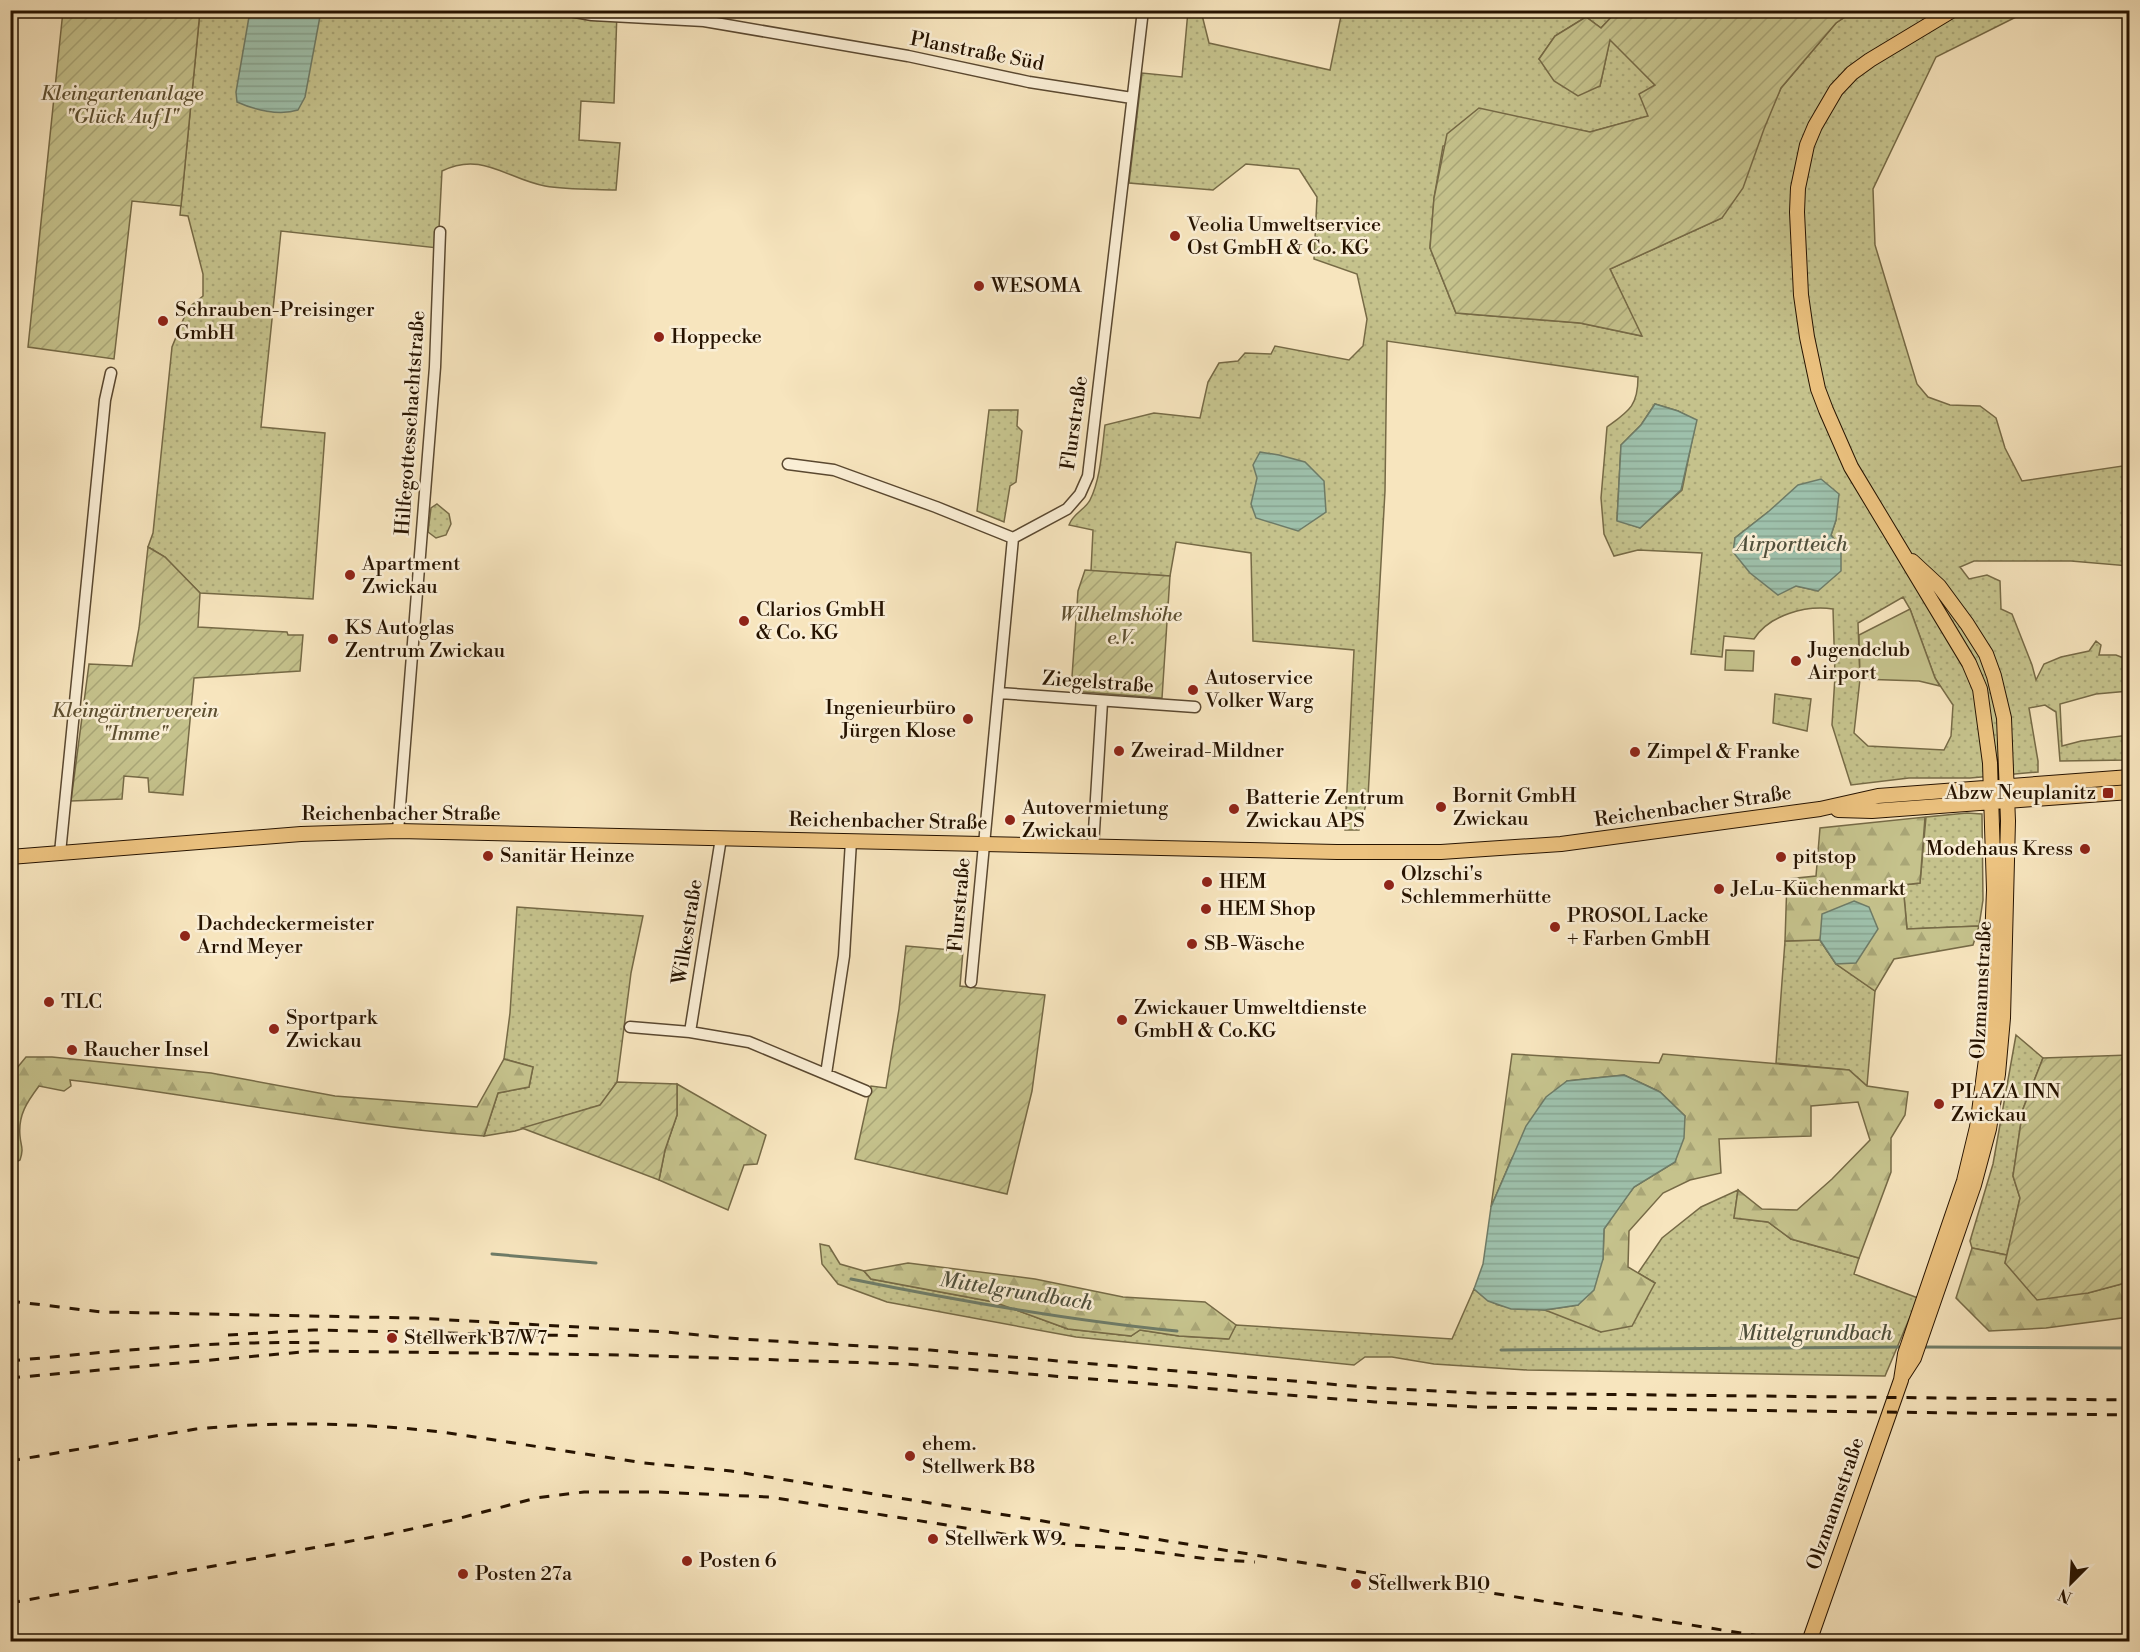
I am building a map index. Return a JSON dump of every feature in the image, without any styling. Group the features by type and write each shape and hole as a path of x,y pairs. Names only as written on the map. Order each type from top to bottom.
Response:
{"main road":[{"path":"1907,557 1851,467 1818,389 1802,296 1798,252 1798,188 1811,135 1825,106 1836,90 1852,73 1870,60 1953,10"},
{"name":"Olzmannstraße","path":"1907,557 1939,586 1986,654 2004,718 2008,802 2003,1018 1998,1074 1982,1158 1916,1336"},
{"name":"Olzmannstraße","path":"1809,1641 1911,1352 1964,1181 1977,1127 1990,1018 1994,890 1992,802 1985,719 1980,689 1969,663 1935,604 1915,576 1907,557"},
{"name":"Reichenbacher Straße","path":"10,857 324,832 398,831 1384,853 1488,850 1594,841 1692,825 1820,809 1878,796 2130,777"},
{"name":"Reichenbacher Straße","path":"1820,809 1872,811 2130,792"}],"street":[{"name":"Planstraße Süd","path":"564,10 592,15 704,21 908,57 1029,82 1132,98"},
{"name":"Flurstraße","path":"971,982 1013,538 1067,509 1080,494 1088,476 1143,10"},
{"name":"Hilfegottesschachtstraße","path":"398,831 435,367 440,232"},
{"path":"60,853 105,400 111,373"},
{"path":"788,464 834,470 1013,538"},
{"name":"Ziegelstraße","path":"999,693 1195,707"},
{"path":"1093,847 1102,702"},
{"name":"Wilkestraße","path":"690,1032 721,838"},
{"path":"826,1074 844,956 850,841"},
{"path":"630,1027 690,1032 749,1042 866,1091"}],"green space":[{"path":"1494,10 1501,16 1509,10 1617,11 1601,28 1586,17 1555,36 1539,59 1600,86 1610,39 1655,85 1649,116 1590,132 1540,123 1443,146 1434,198 1430,248 1456,313 1580,323 1641,336 1610,269 1722,218 1781,88 1836,23 1854,11 2028,11 1936,57 1873,189 1875,245 1917,384 1928,397 1950,405 1980,406 1996,418 2005,448 2022,481 2129,465 2129,566 2071,561 1974,561 1960,567 1969,579 1987,575 2000,581 2001,609 2012,614 2036,680 2044,664 2061,657 2089,651 2096,641 2101,645 2099,655 2116,655 2129,660 2129,691 2096,694 2060,704 2062,746 2081,741 2129,735 2129,760 2060,761 2056,712 2045,705 2029,708 2038,772 1970,778 1909,778 1851,785 1832,725 1835,676 1833,609 1800,610 1778,618 1754,639 1724,636 1722,657 1691,654 1702,553 1638,550 1614,556 1604,534 1601,498 1607,427 1631,407 1638,387 1638,377 1387,341 1385,491 1368,797 1359,830 1345,830 1354,650 1253,641 1251,553 1176,542 1170,576 1091,571 1093,530 1069,525 1073,517 1088,503 1094,491 1105,425 1154,413 1200,418 1208,382 1219,363 1238,361 1245,353 1271,354 1275,346 1349,360 1363,346 1367,319 1357,274 1314,259 1317,197 1299,169 1246,164 1213,190 1129,183 1142,73 1182,77 1188,11 1201,11 1209,43 1330,70 1342,11","holes":["1655,404 1678,411 1696,421 1682,490 1640,528 1617,520 1621,445 1641,425","1768,512 1836,520 1831,535 1841,549 1818,591 1796,586 1735,538","1903,597 1910,609 1935,678 1953,705 1951,736 1944,750 1868,746 1854,733 1860,679 1858,623"]},
{"name":"Kleingartenanlage \"Glück Auf I\"","path":"63,11 200,11 181,206 132,201 114,359 28,347"},
{"path":"200,11 617,11 614,103 581,101 579,140 620,143 616,190 545,186 531,183 494,168 470,164 442,171 438,248 281,231 261,427 325,433 313,599 200,593 165,557 148,547 153,533 172,347 188,308 203,296 203,274 188,216 180,215"},
{"path":"1617,11 1854,11 1836,23 1781,88 1743,188 1722,218 1610,269 1642,336 1580,323 1456,313 1430,248 1434,198 1447,134 1479,108 1590,132 1648,116 1639,94 1655,85 1610,40 1600,86 1578,96 1554,81 1539,59 1555,36 1586,17 1601,28"},
{"path":"989,410 1018,410 1017,426 1022,431 1016,482 1010,486 1004,522 977,511"},
{"path":"437,504 449,514 451,524 446,535 436,538 428,532 431,508"},
{"name":"Kleingärtnerverein \"Imme\"","path":"148,547 165,557 200,593 198,627 303,635 300,671 194,678 183,795 149,792 148,778 124,776 122,799 71,801 89,664 132,666 139,628"},
{"name":"Wilhelmshöhe e.V.","path":"1085,570 1170,576 1162,698 1071,691 1078,591"},
{"path":"1910,609 1940,686 1919,681 1860,679 1859,635"},
{"path":"1726,650 1754,651 1753,671 1725,670"},
{"path":"1775,694 1811,699 1807,731 1773,723"},
{"path":"1967,813 1982,814 1983,900 1979,926 1907,929 1903,885 1920,883 1926,817"},
{"path":"1925,817 1920,883 1903,885 1907,929 1979,926 1973,945 1894,959 1875,991 1836,964 1820,940 1785,941 1787,879 1816,876 1820,828"},
{"path":"517,907 643,916 631,973 617,1082 601,1105 515,1131 484,1136 498,1093 529,1087 533,1067 504,1059 510,1013"},
{"path":"1820,940 1836,964 1875,991 1867,1086 1849,1070 1776,1063 1785,941"},
{"path":"906,946 963,951 960,986 1045,995 1032,1091 1007,1194 855,1159 871,1086 886,1088 899,1009"},
{"path":"2016,1035 2043,1058 2023,1109 2013,1176 2020,1198 2007,1255 1972,1248 1970,1241 1993,1164"},
{"path":"1512,1054 1659,1063 1663,1054 1849,1070 1867,1086 1908,1092 1905,1115 1891,1138 1891,1172 1859,1258 1791,1239 1768,1222 1734,1218 1738,1190 1762,1209 1797,1210 1832,1179 1870,1140 1858,1102 1811,1106 1811,1136 1719,1139 1721,1173 1690,1180 1663,1193 1629,1231 1628,1267 1655,1283 1632,1326 1601,1332 1545,1310 1578,1305 1603,1259 1604,1229 1634,1187 1675,1162 1685,1116 1660,1092 1624,1075 1567,1081 1512,1158 1491,1207"},
{"path":"2129,1055 2129,1282 2088,1293 2037,1300 2005,1263 2020,1198 2013,1176 2023,1109 2043,1058"},
{"path":"26,1057 52,1057 211,1073 335,1096 477,1107 504,1059 533,1067 529,1087 498,1093 484,1136 327,1118 70,1080 71,1086 64,1091 39,1086 27,1103 20,1122 22,1150 20,1160 11,1165 11,1101 15,1094 12,1074"},
{"path":"617,1082 677,1084 677,1115 665,1150 659,1180 522,1128 600,1105"},
{"path":"677,1084 766,1135 757,1164 744,1165 728,1210 659,1180 665,1150 677,1115"},
{"path":"1738,1190 1734,1218 1768,1222 1791,1239 1859,1258 1854,1274 1918,1298 1885,1376 1527,1370 1434,1364 1392,1357 1365,1357 1354,1365 1076,1337 887,1302 838,1284 822,1264 820,1244 829,1246 840,1264 864,1271 871,1279 994,1302 1068,1329 1131,1336 1140,1330 1179,1336 1228,1339 1236,1325 1452,1339 1474,1289 1500,1305 1544,1310 1565,1316 1601,1332 1655,1283 1638,1273 1662,1238 1701,1207"},
{"path":"1972,1248 2007,1255 2005,1263 2088,1293 2129,1282 2129,1317 2046,1328 1989,1331 1956,1298"},
{"path":"908,1263 1035,1279 1123,1297 1205,1302 1236,1325 1229,1339 1179,1336 1140,1330 1131,1336 1068,1329 994,1302 871,1279 864,1271"}],"water":[{"path":"250,11 321,11 305,97 298,110 267,111 237,102 236,92"},
{"path":"1655,404 1697,420 1681,490 1640,528 1617,521 1621,445 1641,425"},
{"path":"1260,452 1305,462 1324,481 1326,512 1298,531 1256,518 1251,504 1257,478 1253,465"},
{"name":"Airportteich","path":"1821,479 1839,494 1836,520 1831,535 1841,549 1841,571 1818,591 1796,586 1778,595 1750,573 1733,552 1735,538 1798,485"},
{"path":"1854,901 1869,907 1878,929 1856,963 1836,964 1820,940 1822,914"},
{"path":"1624,1075 1660,1092 1685,1116 1684,1138 1675,1162 1634,1187 1604,1229 1603,1259 1594,1290 1578,1305 1545,1310 1511,1309 1488,1301 1474,1289 1483,1264 1491,1207 1526,1126 1546,1097 1567,1081"}],"waterway":[{"name":"Mittelgrundbach","path":"492,1254 596,1263"},
{"name":"Mittelgrundbach","path":"851,1279 1014,1309 1177,1331"},
{"name":"Mittelgrundbach","path":"1501,1350 1903,1347"},
{"name":"Mittelgrundbach","path":"1921,1347 2130,1348"}],"railway":[{"path":"10,1301 101,1312 415,1318 667,1332 740,1339 930,1350 1376,1388 1476,1393 2130,1400"},
{"path":"228,1335 314,1330 587,1336"},
{"path":"10,1361 206,1345 325,1343"},
{"path":"10,1378 313,1351 626,1355 905,1364 1375,1402 1476,1407 2130,1415"},
{"path":"10,1461 196,1429 227,1426 319,1424 442,1432 644,1463 731,1471 1797,1642"},
{"path":"10,1603 384,1535 536,1498 584,1492 658,1492 769,1497 1073,1545 1255,1562"}],"place":[{"name":"Veolia Umweltservice Ost GmbH & Co. KG","path":"1175,236"},
{"name":"WESOMA","path":"979,286"},
{"name":"Schrauben-Preisinger GmbH","path":"163,321"},
{"name":"Hoppecke","path":"659,337"},
{"name":"Apartment Zwickau","path":"350,575"},
{"name":"Clarios GmbH & Co. KG","path":"744,621"},
{"name":"KS Autoglas Zentrum Zwickau","path":"333,639"},
{"name":"Jugendclub Airport","path":"1796,661"},
{"name":"Autoservice Volker Warg","path":"1193,690"},
{"name":"Ingenieurbüro Jürgen Klose","path":"968,719"},
{"name":"Zweirad-Mildner","path":"1119,751"},
{"name":"Zimpel & Franke","path":"1635,752"},
{"name":"Abzw Neuplanitz","path":"2108,793"},
{"name":"Bornit GmbH Zwickau","path":"1441,807"},
{"name":"Batterie Zentrum Zwickau APS","path":"1234,809"},
{"name":"Autovermietung Zwickau","path":"1010,820"},
{"name":"Modehaus Kress","path":"2085,849"},
{"name":"Sanitär Heinze","path":"488,856"},
{"name":"pitstop","path":"1781,857"},
{"name":"HEM","path":"1207,882"},
{"name":"Olzschi's Schlemmerhütte","path":"1389,885"},
{"name":"JeLu-Küchenmarkt","path":"1719,889"},
{"name":"HEM Shop","path":"1206,909"},
{"name":"PROSOL Lacke + Farben GmbH","path":"1555,927"},
{"name":"Dachdeckermeister Arnd Meyer","path":"185,936"},
{"name":"SB-Wäsche","path":"1192,944"},
{"name":"TLC","path":"49,1002"},
{"name":"Zwickauer Umweltdienste GmbH & Co.KG","path":"1122,1020"},
{"name":"Sportpark Zwickau","path":"274,1029"},
{"name":"Raucher Insel","path":"72,1050"},
{"name":"PLAZA INN Zwickau","path":"1939,1104"},
{"name":"Stellwerk B7/W7","path":"392,1338"},
{"name":"ehem. Stellwerk B8","path":"910,1456"},
{"name":"Stellwerk W9","path":"933,1539"},
{"name":"Posten 6","path":"687,1561"},
{"name":"Posten 27a","path":"463,1574"},
{"name":"Stellwerk B10","path":"1356,1584"}]}
